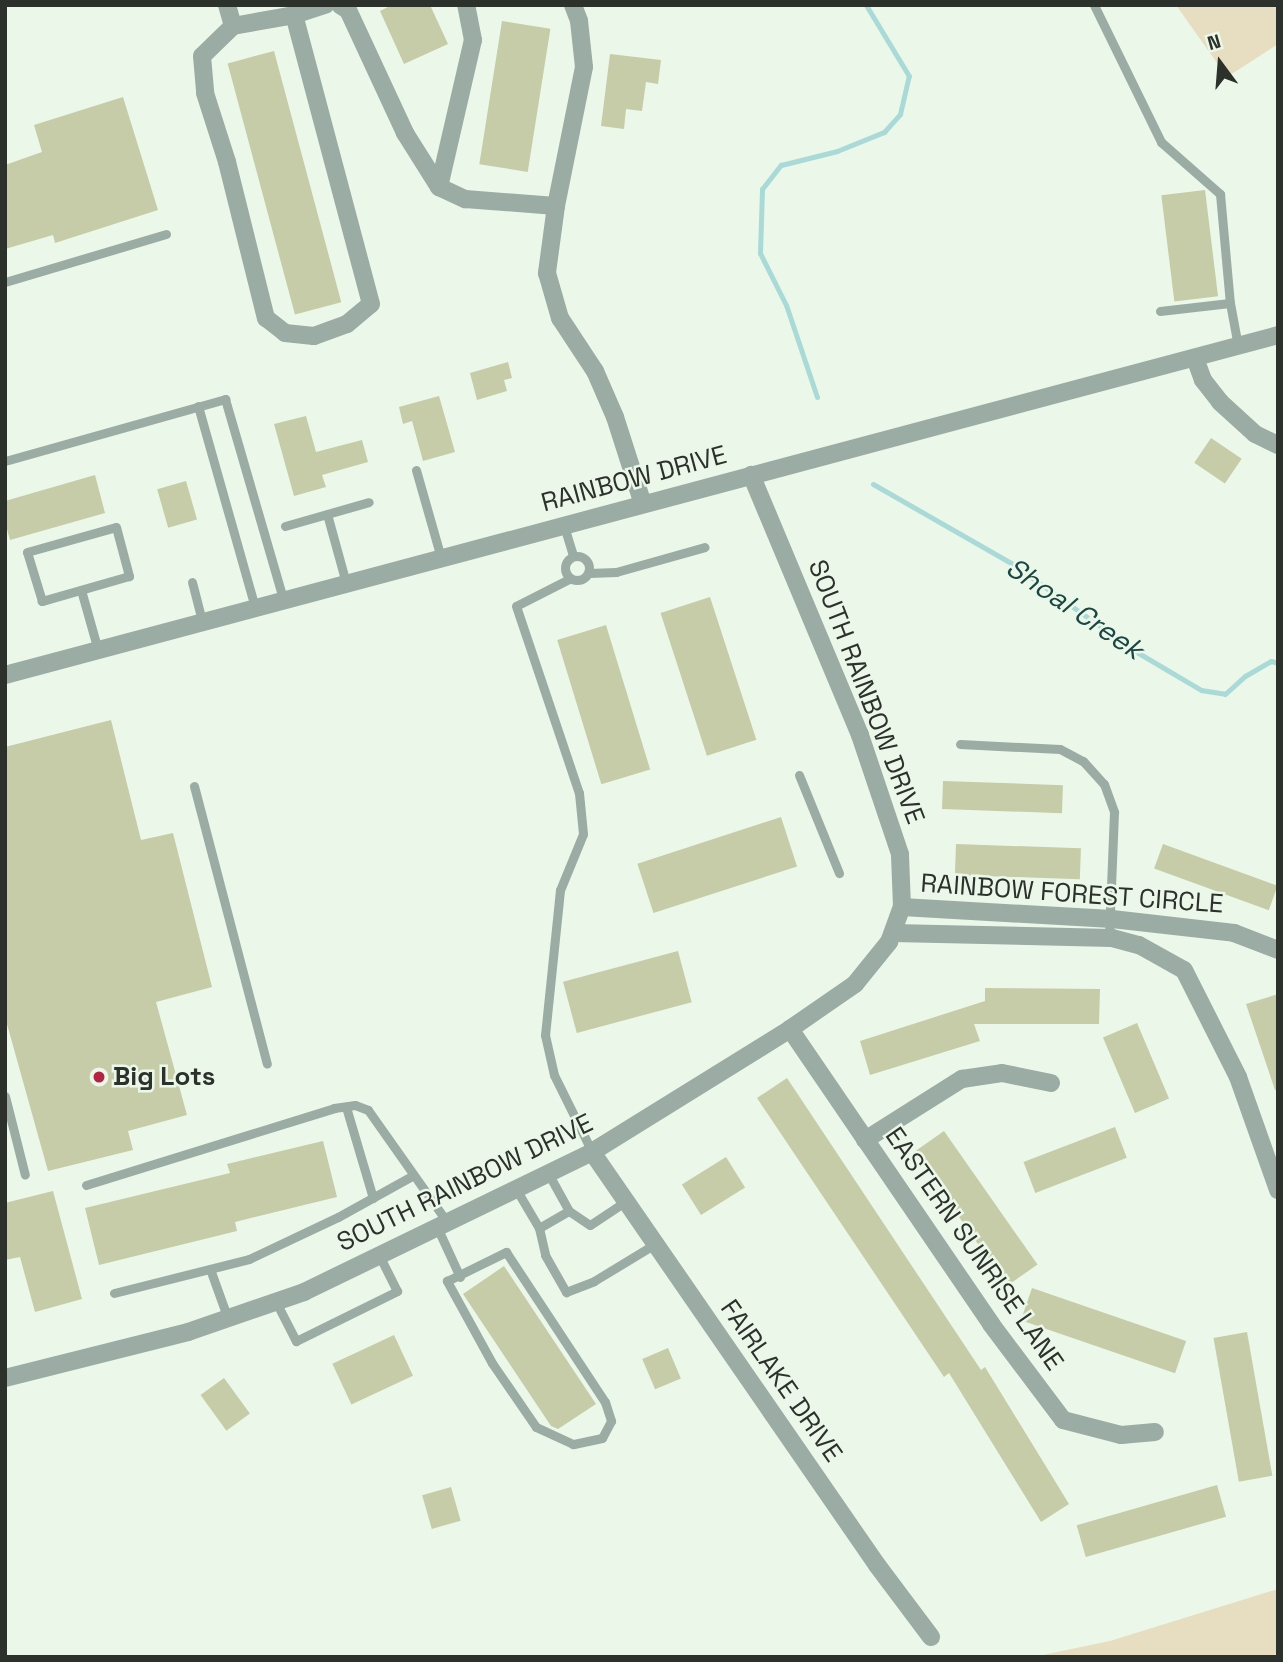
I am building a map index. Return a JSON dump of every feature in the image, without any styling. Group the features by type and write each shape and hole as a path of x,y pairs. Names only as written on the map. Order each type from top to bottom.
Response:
{"street":[{"path":"227,5 233,26"},
{"path":"294,15 371,304 347,324 314,336 285,333 266,318 227,162 205,93 202,56 233,26 294,15 325,5"},
{"path":"340,5 348,10 405,134 439,187 465,200 556,206"},
{"path":"439,187 473,40 466,5"},
{"path":"573,5 579,21 584,68 556,206 547,273 560,317 595,371 615,417 643,504"},
{"name":"RAINBOW DRIVE","path":"5,675 1278,335"},
{"path":"1195,358 1203,380 1220,402 1255,434 1278,445"},
{"name":"SOUTH RAINBOW DRIVE","path":"5,1378 228,1319 276,1302 379,1255 592,1152 790,1030 855,984 889,942 902,907 900,854 860,735 751,475"},
{"name":"RAINBOW FOREST CIRCLE","path":"902,907 1109,919 1234,933 1278,950"},
{"path":"893,933 1109,938 1139,945 1184,970 1204,1004 1238,1077 1278,1190"},
{"name":"EASTERN SUNRISE LANE","path":"790,1030 991,1324 1063,1420 1121,1436 1155,1432"},
{"path":"865,1140 962,1079 1002,1073 1051,1083"},
{"name":"FAIRLAKE DRIVE","path":"592,1152 869,1554 931,1637"}],"lane":[{"path":"1094,5 1161,142 1220,194 1230,303 1238,346"},
{"path":"5,282 166,234"},
{"path":"1160,311 1230,303"},
{"path":"5,461 225,398 283,599"},
{"path":"198,406 255,607"},
{"path":"416,470 441,558"},
{"path":"285,526 369,502"},
{"path":"327,514 346,583"},
{"path":"564,526 573,556"},
{"path":"116,527 129,576 81,590 42,601 27,552 116,527"},
{"path":"592,1152 554,1075 545,1035 560,890 583,834 579,793 516,606 569,579 580,580 589,573 616,572 705,547"},
{"path":"573,556 584,558 589,573"},
{"path":"569,579 565,564 573,556"},
{"path":"192,582 202,621"},
{"path":"81,590 98,650"},
{"path":"960,744 1060,749 1083,761 1104,784 1114,812 1109,938"},
{"path":"799,775 839,873"},
{"path":"194,786 267,1064"},
{"path":"5,1096 25,1175"},
{"path":"86,1185 355,1105 368,1110 442,1225 460,1277"},
{"path":"346,1107 373,1198"},
{"path":"547,1172 569,1210 590,1225 626,1201"},
{"path":"114,1293 249,1259 412,1176"},
{"path":"516,1189 539,1228 545,1255 566,1292 594,1281 654,1244"},
{"path":"539,1228 569,1210"},
{"path":"506,1252 605,1402 611,1421 602,1438 573,1444 536,1427 492,1363 447,1281 460,1277 506,1252"},
{"path":"276,1302 296,1341 397,1291 379,1255"},
{"path":"211,1269 228,1319"}],"shaded area":[{"path":"1176,5 1278,5 1278,44 1227,77"},
{"path":"1278,1589 1278,1657 1033,1657 1110,1641"}],"building":[{"path":"392,5 430,5 448,44 404,64 380,11"},
{"path":"502,21 550,29 528,172 479,164"},
{"path":"274,51 341,302 295,315 228,63"},
{"path":"610,54 661,60 658,84 646,82 642,111 626,109 624,129 601,126"},
{"path":"123,97 158,210 55,243 53,235 5,249 5,165 42,152 34,125"},
{"path":"1205,190 1218,296 1174,302 1161,195"},
{"path":"508,362 512,378 504,380 507,391 477,400 470,373"},
{"path":"439,396 455,452 423,461 412,421 403,424 399,407"},
{"path":"306,416 316,452 362,440 368,462 322,475 326,487 294,496 274,424"},
{"path":"1211,438 1242,459 1225,484 1194,463"},
{"path":"95,475 105,513 10,540 5,522 5,501"},
{"path":"186,481 197,519 168,528 157,489"},
{"path":"710,597 756,740 707,756 661,613"},
{"path":"606,625 650,769 601,784 557,640"},
{"path":"111,720 141,840 173,833 212,987 156,1002 187,1115 128,1131 133,1150 48,1171 5,1017 5,747"},
{"path":"943,781 1063,785 1062,813 942,809"},
{"path":"781,817 797,866 653,913 637,864"},
{"path":"956,844 1081,848 1080,879 955,875"},
{"path":"1163,844 1278,886 1269,910 1154,868"},
{"path":"678,951 692,1002 577,1033 563,982"},
{"path":"985,988 1100,989 1099,1024 974,1024 980,1041 870,1075 860,1041 985,1001"},
{"path":"1278,994 1278,1090 1275,1090 1246,1004"},
{"path":"1137,1023 1169,1098 1135,1113 1103,1037"},
{"path":"787,1078 981,1370 985,1367 1069,1504 1041,1522 949,1373 944,1377 757,1098"},
{"path":"1115,1127 1127,1158 1035,1193 1024,1162"},
{"path":"944,1131 1037,1265 1007,1286 914,1152"},
{"path":"323,1141 337,1197 235,1222 237,1231 99,1265 85,1208 230,1173 227,1164"},
{"path":"726,1157 745,1188 701,1215 682,1185"},
{"path":"53,1191 82,1299 35,1312 20,1257 5,1260 5,1203"},
{"path":"504,1266 596,1404 558,1429 551,1426 463,1294"},
{"path":"1032,1288 1186,1341 1175,1373 1021,1320"},
{"path":"1247,1332 1272,1476 1239,1482 1214,1338"},
{"path":"394,1335 413,1376 351,1405 332,1364"},
{"path":"668,1348 681,1378 655,1389 642,1359"},
{"path":"224,1378 250,1414 226,1431 201,1395"},
{"path":"1217,1485 1226,1517 1086,1557 1077,1525"},
{"path":"451,1487 461,1521 432,1529 422,1495"}],"waterway":[{"name":"Shoal Creek","path":"817,397 786,305 760,253 762,189 781,165 837,151 884,132 900,114 909,76 866,5"},
{"name":"Shoal Creek","path":"873,484 1011,563 1135,651 1201,690 1225,694 1245,676 1271,661 1278,663"}],"place":[{"name":"Big Lots","path":"99,1077"}]}
